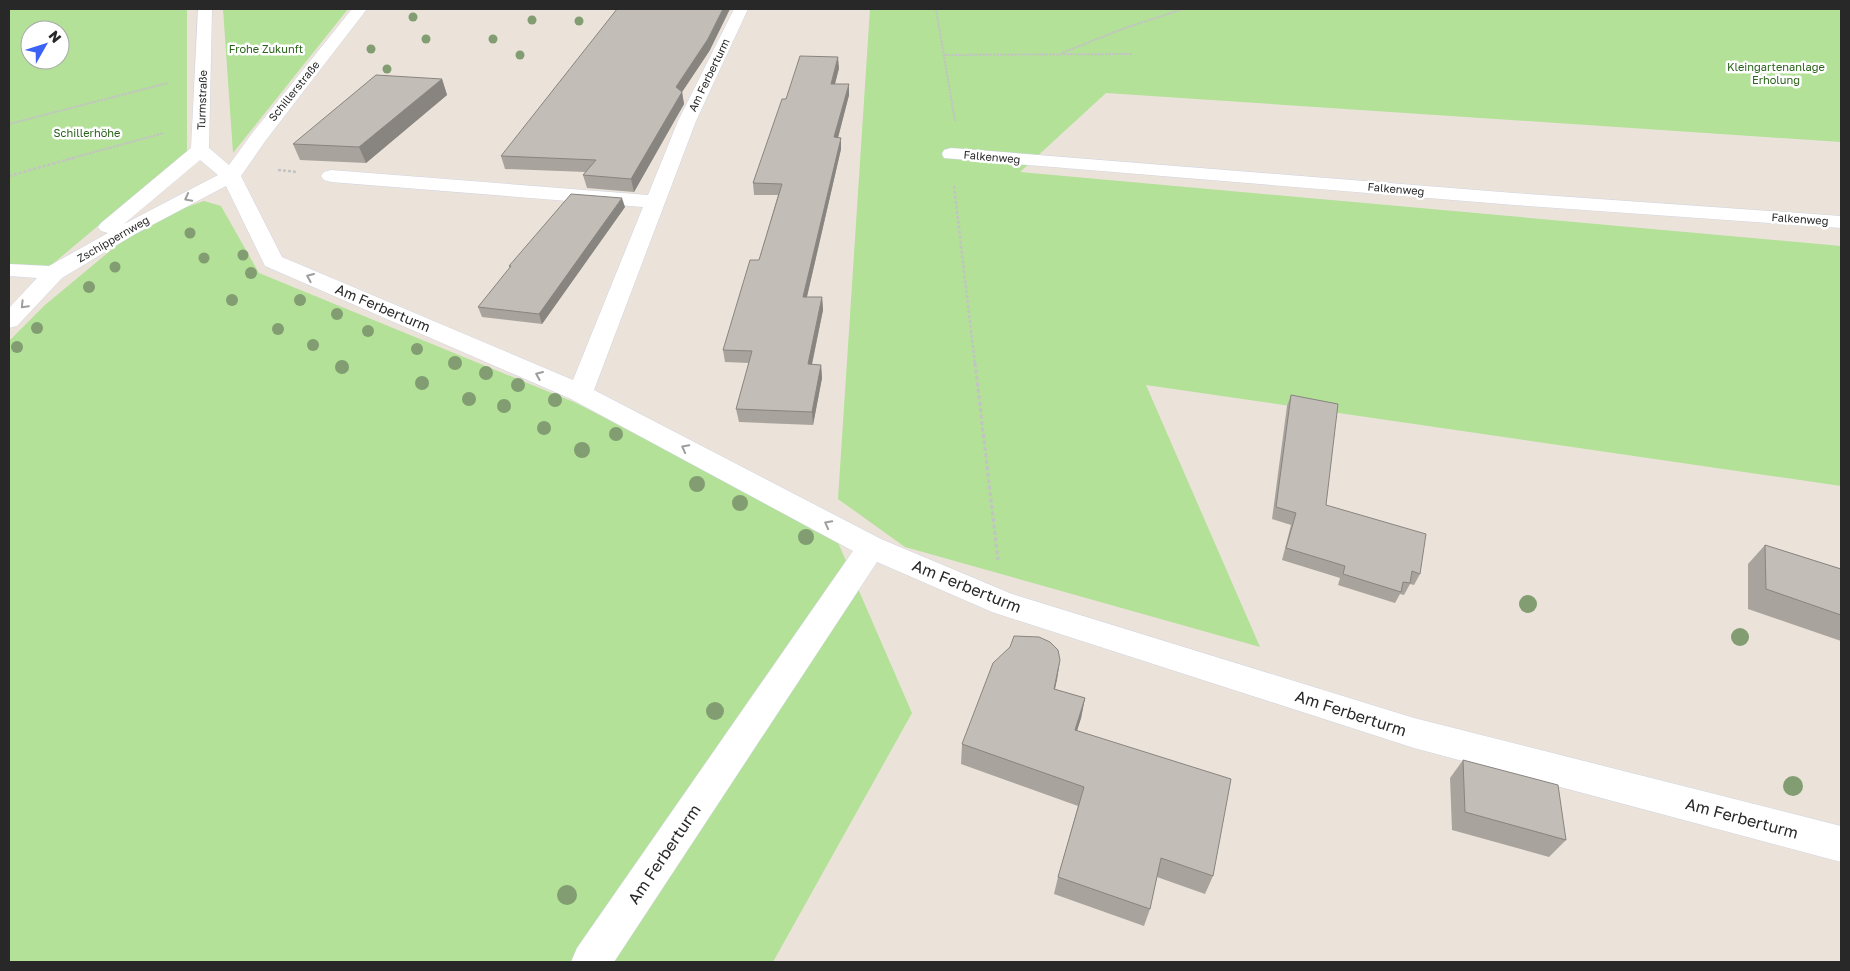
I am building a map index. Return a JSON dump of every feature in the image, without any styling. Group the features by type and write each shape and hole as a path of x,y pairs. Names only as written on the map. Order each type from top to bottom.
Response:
{"street":[{"name":"Turmstraße","path":"205,9 200,150 231,176"},
{"name":"Schillerstraße","path":"231,176 259,136 360,9"},
{"name":"Am Ferberturm","path":"580,393 687,121 741,9"},
{"path":"9,270 54,274 200,150"},
{"name":"Falkenweg","path":"951,154 1504,198 1841,222"},
{"name":"Zschippernweg","path":"9,321 54,274 128,230 231,176"},
{"name":"Am Ferberturm","path":"231,176 273,262 580,393 871,547 1004,603 1414,733 1841,844"},
{"path":"331,176 655,202"},
{"name":"Am Ferberturm","path":"591,962 871,547"}],"path":[{"path":"936,9 956,123 951,154 1004,603"},
{"path":"1059,54 1125,28 1183,9"},
{"path":"944,55 1132,54"},
{"path":"9,124 202,74"},
{"path":"9,176 201,122"}],"green space":[{"name":"Schillerhöhe","path":"9,9 187,9 187,151 49,267 9,264"},
{"name":"Frohe Zukunft","path":"223,9 348,9 233,153"},
{"name":"Kleingartenanlage Erholung","path":"870,9 1841,9 1841,142 1106,93 1020,172 1841,246 1841,486 1146,385 1260,647 905,547 838,499"},
{"path":"204,201 221,206 259,273 576,403 836,538 912,713 773,962 9,962 9,341 45,305 134,231 175,211"}],"building":[{"path":"617,9 723,9 708,39 676,87 682,92 631,179 583,175 596,160 501,156"},
{"path":"800,56 838,57 831,84 849,84 834,137 841,138 803,297 822,297 808,364 821,365 812,412 736,409 752,351 723,350 750,260 759,260 782,184 753,183 782,99 786,99"},
{"path":"376,75 442,79 359,147 293,144"},
{"path":"571,194 622,198 539,314 478,307 511,266 509,266"},
{"path":"1291,395 1338,404 1326,505 1426,534 1420,574 1412,571 1410,583 1403,582 1401,592 1343,574 1345,566 1286,548 1296,513 1276,507"},
{"path":"1765,545 1841,569 1841,615 1766,589"},
{"path":"1014,636 1039,637 1050,642 1058,650 1060,660 1054,689 1085,698 1075,730 1231,779 1213,876 1161,858 1150,909 1058,877 1084,787 962,744 993,663 1010,647"},
{"path":"1463,760 1558,785 1566,840 1465,812"}]}
